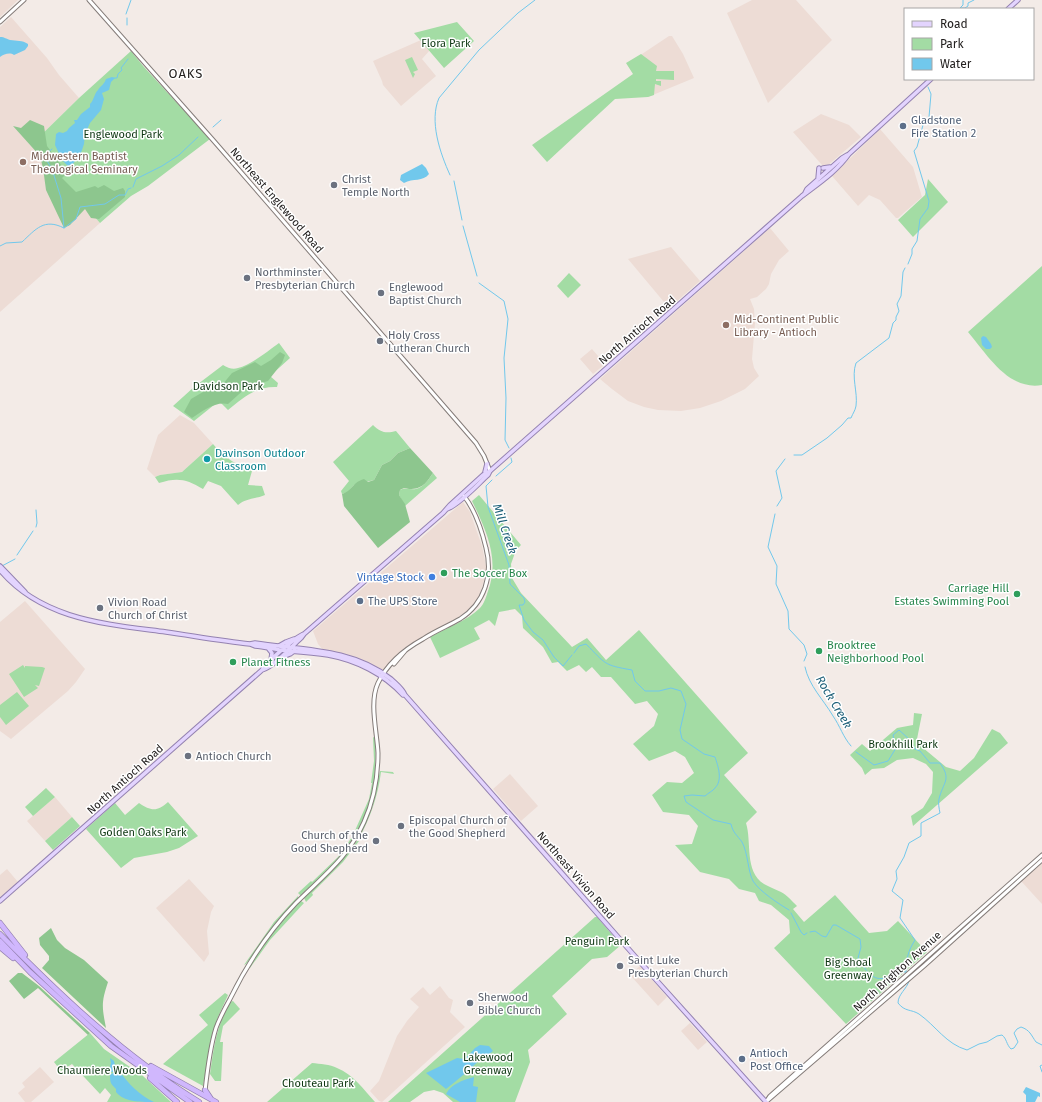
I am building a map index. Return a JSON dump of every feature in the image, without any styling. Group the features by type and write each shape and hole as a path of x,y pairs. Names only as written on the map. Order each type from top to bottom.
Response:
{"highway":[{"path":"0,923 40,974"},
{"path":"0,934 101,1031 198,1102"},
{"path":"0,941 30,972"},
{"path":"0,947 30,972 110,1046 190,1102"},
{"path":"132,1055 214,1101"},
{"path":"134,1063 177,1102"},
{"path":"196,1091 205,1089 214,1101"}],"main road":[{"path":"0,22 24,0"},
{"name":"Northeast Englewood Road","path":"89,0 214,141 480,448 490,471"},
{"path":"1009,8 1018,0"},
{"path":"804,194 816,181 844,161 930,80"},
{"path":"804,194 810,191 842,158 850,154"},
{"path":"816,181 820,175 821,168 833,166"},
{"name":"North Antioch Road","path":"464,495 483,475 490,471 804,194"},
{"path":"483,475 487,464"},
{"name":"North Antioch Road","path":"302,636 450,505 488,475 490,471"},
{"path":"204,1102 216,1029 246,968 266,939 287,913 351,847 363,825 372,800 378,770 378,745 375,710 377,691 384,676 405,651 424,638 467,614 477,604 486,587 489,568 487,552 478,523 464,495"},
{"name":"Northeast Vivion Road","path":"0,566 27,594"},
{"name":"Northeast Vivion Road","path":"0,570 19,590 50,608 75,618 92,622 263,647 333,653 350,657 368,665 400,687 405,695 640,962 766,1102"},
{"path":"279,646 302,636"},
{"path":"287,649 302,636"},
{"path":"302,636 302,646 305,650"},
{"name":"North Antioch Road","path":"262,670 267,668 279,658 295,639"},
{"name":"Northeast Vivion Road","path":"250,644 254,643 279,646 294,651 342,658 384,676"},
{"path":"263,647 270,650 272,656 271,660"},
{"name":"North Antioch Road","path":"0,902 262,670 271,660 287,649"},
{"path":"279,658 294,651"},
{"name":"North Brighton Avenue","path":"766,1102 770,1096 1042,855"},
{"name":"North Brighton Avenue","path":"766,1102 896,990 1042,860"}],"shaded area":[{"path":"0,0 18,0 0,17"},
{"path":"752,0 796,0 832,40 768,103 727,13"},
{"name":"Midwestern Baptist Theological Seminary","path":"11,17 47,58 59,75 79,98 31,145 100,223 0,312 0,27"},
{"path":"669,36 672,36 683,54 694,78 648,97 627,64"},
{"path":"421,40 430,50 422,59 436,76 401,106 383,85 373,61"},
{"path":"821,114 849,125 861,137 827,166 822,165 793,132"},
{"path":"880,129 913,167 922,197 898,218 896,218 880,200 869,195 858,206 832,176"},
{"path":"770,228 789,251 779,260 771,274 769,284 766,289 757,297 750,299 754,309 755,323 752,359 754,368 759,376 745,389 721,401 700,408 681,411 658,410 628,401 600,379"},
{"path":"671,247 700,281 669,308 628,259"},
{"path":"592,349 605,364 593,374 580,359"},
{"path":"180,415 194,423 213,444 182,472 155,477 147,469 158,435"},
{"path":"463,502 470,512 482,546 487,571 479,596 471,608 457,618 404,648 384,671 343,654 324,651 318,644 313,631"},
{"path":"25,601 85,669 68,691 11,739 0,731 0,622"},
{"path":"510,774 538,806 521,821 493,789"},
{"path":"55,797 72,817 45,841 27,821"},
{"path":"1042,863 1042,904 1021,881"},
{"path":"7,869 18,882 0,897 0,875"},
{"path":"189,879 214,906 211,912 207,931 209,954 204,962 156,908"},
{"path":"640,966 667,997 658,1006 630,975"},
{"path":"440,986 449,998 453,1000 450,1012 465,1027 382,1102 379,1101 370,1091 379,1081 397,1036 419,1007 410,999 423,987 430,995"},
{"path":"690,1023 707,1042 698,1050 681,1031"},
{"path":"40,1067 54,1082 31,1102 25,1102 18,1093 25,1087 22,1083"}],"green space":[{"name":"Flora Park","path":"457,22 474,41 444,68 414,33"},
{"name":"Englewood Park","path":"131,51 210,139 148,186 131,196 100,223 31,145 79,98"},
{"path":"641,54 657,66 656,71 674,71 674,80 656,79 656,81 661,81 661,86 655,84 654,95 648,97 615,99 547,162 532,145 633,74 626,63"},
{"path":"412,57 418,70 413,72 415,74 413,78 405,60"},
{"path":"30,120 44,126 47,146 67,173 62,178 76,192 95,186 98,188 104,185 114,191 123,188 125,191 125,197 99,219 91,218 85,209 70,225 64,228 46,190 40,156 13,126 21,128"},
{"path":"928,179 948,202 913,237 898,220 925,195"},
{"path":"1042,266 1042,385 1030,385 1009,377 999,369 968,332"},
{"path":"569,273 581,285 568,298 557,286"},
{"name":"Davidson Park","path":"279,343 290,358 270,376 278,383 277,387 263,388 256,391 245,397 228,410 219,401 194,421 173,406 194,387 223,365 236,369 248,364"},
{"path":"280,352 285,355 282,363 268,381 247,387 228,404 223,403 214,405 192,418 184,412 191,399 215,385 222,385 232,373 255,362 261,366"},
{"path":"373,425 383,432 396,431 410,448 398,453 390,461 382,465 374,480 354,485 348,492 342,494 341,491 349,481 333,462"},
{"path":"213,444 221,453 231,460 252,471 248,485 262,486 265,495 244,501 238,505 221,486 208,481 203,489 182,480 171,480 159,483 155,477 182,472"},
{"path":"410,448 433,473 421,487 414,489 404,488 400,490 399,495 405,504 410,522 378,548 344,506 342,494 349,491 354,484 364,479 368,482 374,480 382,465 390,461 398,453"},
{"path":"433,473 437,478 405,506 399,495 400,490 419,488"},
{"name":"Big Shoal Greenway","path":"479,495 521,545 516,550 511,564 512,578 521,593 572,647 587,638 606,660 639,630 748,753 724,775 757,812 746,823 751,864 758,878 764,884 781,892 789,898 797,906 793,909 804,922 835,895 869,933 887,931 898,921 927,952 846,1024 774,948 790,933 789,920 771,905 759,901 755,893 739,889 729,879 700,872 675,845 692,844 698,826 689,815 663,812 652,795 667,782 682,783 694,773 685,757 675,751 649,761 633,744 654,726 658,714 647,701 635,704 611,677 601,677 592,667 586,672 579,665 567,671 558,662 552,663 543,647 523,628 522,616 515,609 499,612 495,626 489,620 474,628 480,639 440,658 430,637 463,621 475,613 485,600 491,579 493,568 490,545 472,501"},
{"path":"23,665 25,668 25,666 45,668 39,686 35,685 38,688 24,697 9,674"},
{"path":"17,692 29,706 6,725 0,717 0,705"},
{"name":"Brookhill Park","path":"914,713 922,714 917,739 922,747 946,767 960,771 974,758 992,729 1000,733 1008,743 913,826 911,816 923,808 932,793 933,772 926,764 913,758 897,760 884,768 872,769 865,775 862,768 850,755 862,744 870,751 897,728 913,725"},
{"path":"373,737 375,738 375,775 373,788 361,825 353,835 369,799 374,761"},
{"path":"380,771 393,772 394,774 381,772 373,807 359,839 358,837 372,808"},
{"path":"46,788 55,797 33,816 25,807"},
{"name":"Golden Oaks Park","path":"168,802 198,836 179,848 167,852 134,858 121,868 86,829 115,803 125,815 139,803 147,808 157,809 161,808"},
{"path":"72,817 80,826 53,850 45,841"},
{"path":"352,837 353,839 348,847 335,862 300,895 298,893 338,857"},
{"path":"357,841 359,841 343,862 312,893 313,895 306,902 304,898 336,867"},
{"path":"298,896 298,898 244,965 274,922"},
{"path":"301,901 304,903 270,940 250,968 249,967 273,932"},
{"name":"Lakewood Greenway","path":"595,917 597,917 621,945 607,957 592,959 552,996 567,1014 528,1050 530,1062 515,1102 453,1102 443,1093 434,1090 424,1092 410,1102 388,1102"},
{"path":"51,928 57,940 65,948 84,960 108,982 103,1005 106,1028 42,968 49,960 49,956 40,945 39,938"},
{"path":"18,973 22,973 39,986 90,1033 88,1035 38,988 24,999 9,981"},
{"path":"225,993 228,995 213,1032 203,1086 163,1064 208,1025 199,1015"},
{"path":"233,1001 240,1009 223,1026 220,1042 223,1042 221,1081 215,1081 210,1074 216,1037 225,1011 230,1002"},
{"name":"Chaumiere Woods","path":"90,1033 104,1049 143,1076 171,1102 107,1102 111,1095 105,1088 100,1094 72,1064 61,1071 54,1062"},
{"name":"Chouteau Park","path":"312,1063 325,1064 348,1074 375,1102 267,1102"}],"water":[{"path":"0,37 24,42 28,44 28,46 25,50 14,55 7,54 0,57"},
{"path":"112,77 115,78 111,82 109,90 102,93 104,99 101,110 90,123 85,134 84,144 80,155 72,165 68,166 62,160 55,145 56,134 67,131 75,123 74,120 77,120 81,114 90,107 96,93 106,79"},
{"path":"422,164 429,174 427,176 404,183 400,180 401,175"},
{"path":"983,336 986,337 991,344 992,347 990,349 986,349 982,345 981,338"},
{"path":"480,1045 489,1046 493,1051 482,1058 446,1089 426,1073 457,1058 465,1059 475,1048"},
{"path":"110,1058 114,1061 116,1070 119,1071 139,1093 154,1102 128,1100 116,1092 116,1089 110,1080 110,1075 114,1072 111,1072"},
{"path":"474,1077 473,1086 478,1087 476,1102 460,1102 446,1094 454,1085"},
{"path":"1026,1087 1040,1093 1040,1097 1038,1096 1035,1102 1026,1102 1026,1095 1023,1092"}],"waterway":[{"path":"126,14 131,0"},
{"name":"Mill Creek","path":"450,175 439,147 435,127 436,107 439,98 479,50 518,13 535,0"},
{"name":"Rock Creek","path":"960,8 963,5 963,0"},
{"path":"961,8 965,8 968,6 968,3 974,0"},
{"path":"127,18 127,25"},
{"path":"114,78 117,78 118,74 122,70 121,68 128,59"},
{"name":"Rock Creek","path":"908,264 912,254 912,249 917,241 920,219 928,208 929,201 914,151 917,147 923,125 929,117 931,94 928,87"},
{"path":"213,127 221,120"},
{"path":"133,187 136,179 162,166 179,155 198,137"},
{"path":"52,149 44,156 52,169 61,198 64,228"},
{"name":"Mill Creek","path":"454,181 462,220"},
{"path":"0,246 6,243 22,242 41,226 51,224 64,228 76,219 80,207 105,204 119,195 125,195 128,189 131,188"},
{"name":"Mill Creek","path":"463,226 477,276"},
{"name":"Rock Creek","path":"794,455 802,455 827,438 848,418 851,418 856,406 854,379 856,363 889,338 893,323 896,320 899,311 897,304 901,296 903,272 905,268"},
{"name":"Mill Creek","path":"479,283 504,301 508,319 504,358 506,398 505,440 509,448"},
{"name":"Mill Creek","path":"496,476 512,462 511,458"},
{"name":"Rock Creek","path":"777,506 782,498 776,471 785,459"},
{"name":"Mill Creek","path":"492,480 486,486 488,507 509,565 510,584 524,598 525,602 523,605 519,605 524,620 533,632 543,640 554,657 563,666 572,655"},
{"name":"Rock Creek","path":"36,510 36,527"},
{"name":"Rock Creek","path":"775,514 768,547 777,566 776,584 788,611 789,629 804,645 807,654 804,661"},
{"name":"Rock Creek","path":"17,555 33,531"},
{"name":"Rock Creek","path":"2,566 15,559"},
{"name":"Mill Creek","path":"574,653 579,646 586,644 606,663 615,667 632,670 635,681 645,691 659,691 671,688 681,691 686,704 680,730 682,739 704,754 715,757 719,773 719,781 713,790 705,796 684,796 686,802 713,820 731,824 734,832 744,846 753,881 764,893 789,910"},
{"name":"Rock Creek","path":"805,667 813,686 851,746"},
{"name":"Rock Creek","path":"856,752 874,765 888,761 896,748 893,735 899,730 910,740 915,749 920,751 930,763 940,763 944,769 946,777 939,801 940,813 921,823 921,836 909,843 904,857 896,871 897,879 892,891 903,900 900,918 915,940 908,955 906,973"},
{"name":"Mill Creek","path":"791,913 801,932 804,935 807,933"},
{"name":"Mill Creek","path":"810,932 815,931 826,937 833,925 836,925 860,939 861,947 858,958 868,972 876,978 880,979 897,973 906,972"},
{"name":"Mill Creek","path":"909,981 899,997 898,1003 903,1008 919,1014 953,1044 967,1050 1002,1035 1011,1049 1014,1048 1018,1042 1014,1033 1021,1027 1028,1031 1036,1042 1042,1045"},
{"name":"Mill Creek","path":"1042,1065 1040,1066 1042,1072"}],"place":[{"name":"Gladstone Fire Station 2","path":"903,126"},
{"name":"Midwestern Baptist Theological Seminary","path":"23,162"},
{"name":"Christ Temple North","path":"334,185"},
{"name":"Northminster Presbyterian Church","path":"247,278"},
{"name":"Englewood Baptist Church","path":"381,293"},
{"name":"Mid-Continent Public Library - Antioch","path":"726,325"},
{"name":"Holy Cross Lutheran Church","path":"380,341"},
{"name":"Davinson Outdoor Classroom","path":"207,459"},
{"name":"The Soccer Box","path":"444,573"},
{"name":"Vintage Stock","path":"432,577"},
{"name":"Carriage Hill Estates Swimming Pool","path":"1017,594"},
{"name":"The UPS Store","path":"360,601"},
{"name":"Vivion Road Church of Christ","path":"100,608"},
{"name":"Brooktree Neighborhood Pool","path":"819,651"},
{"name":"Planet Fitness","path":"233,662"},
{"name":"Antioch Church","path":"188,756"},
{"name":"Episcopal Church of the Good Shepherd","path":"401,826"},
{"name":"Church of the Good Shepherd","path":"376,841"},
{"name":"Saint Luke Presbyterian Church","path":"620,966"},
{"name":"Sherwood Bible Church","path":"470,1003"},
{"name":"Antioch Post Office","path":"742,1059"}],"district":[{"name":"OAKS","path":"186,73"}],"park label":[{"name":"Penguin Park","path":"597,941"}]}
